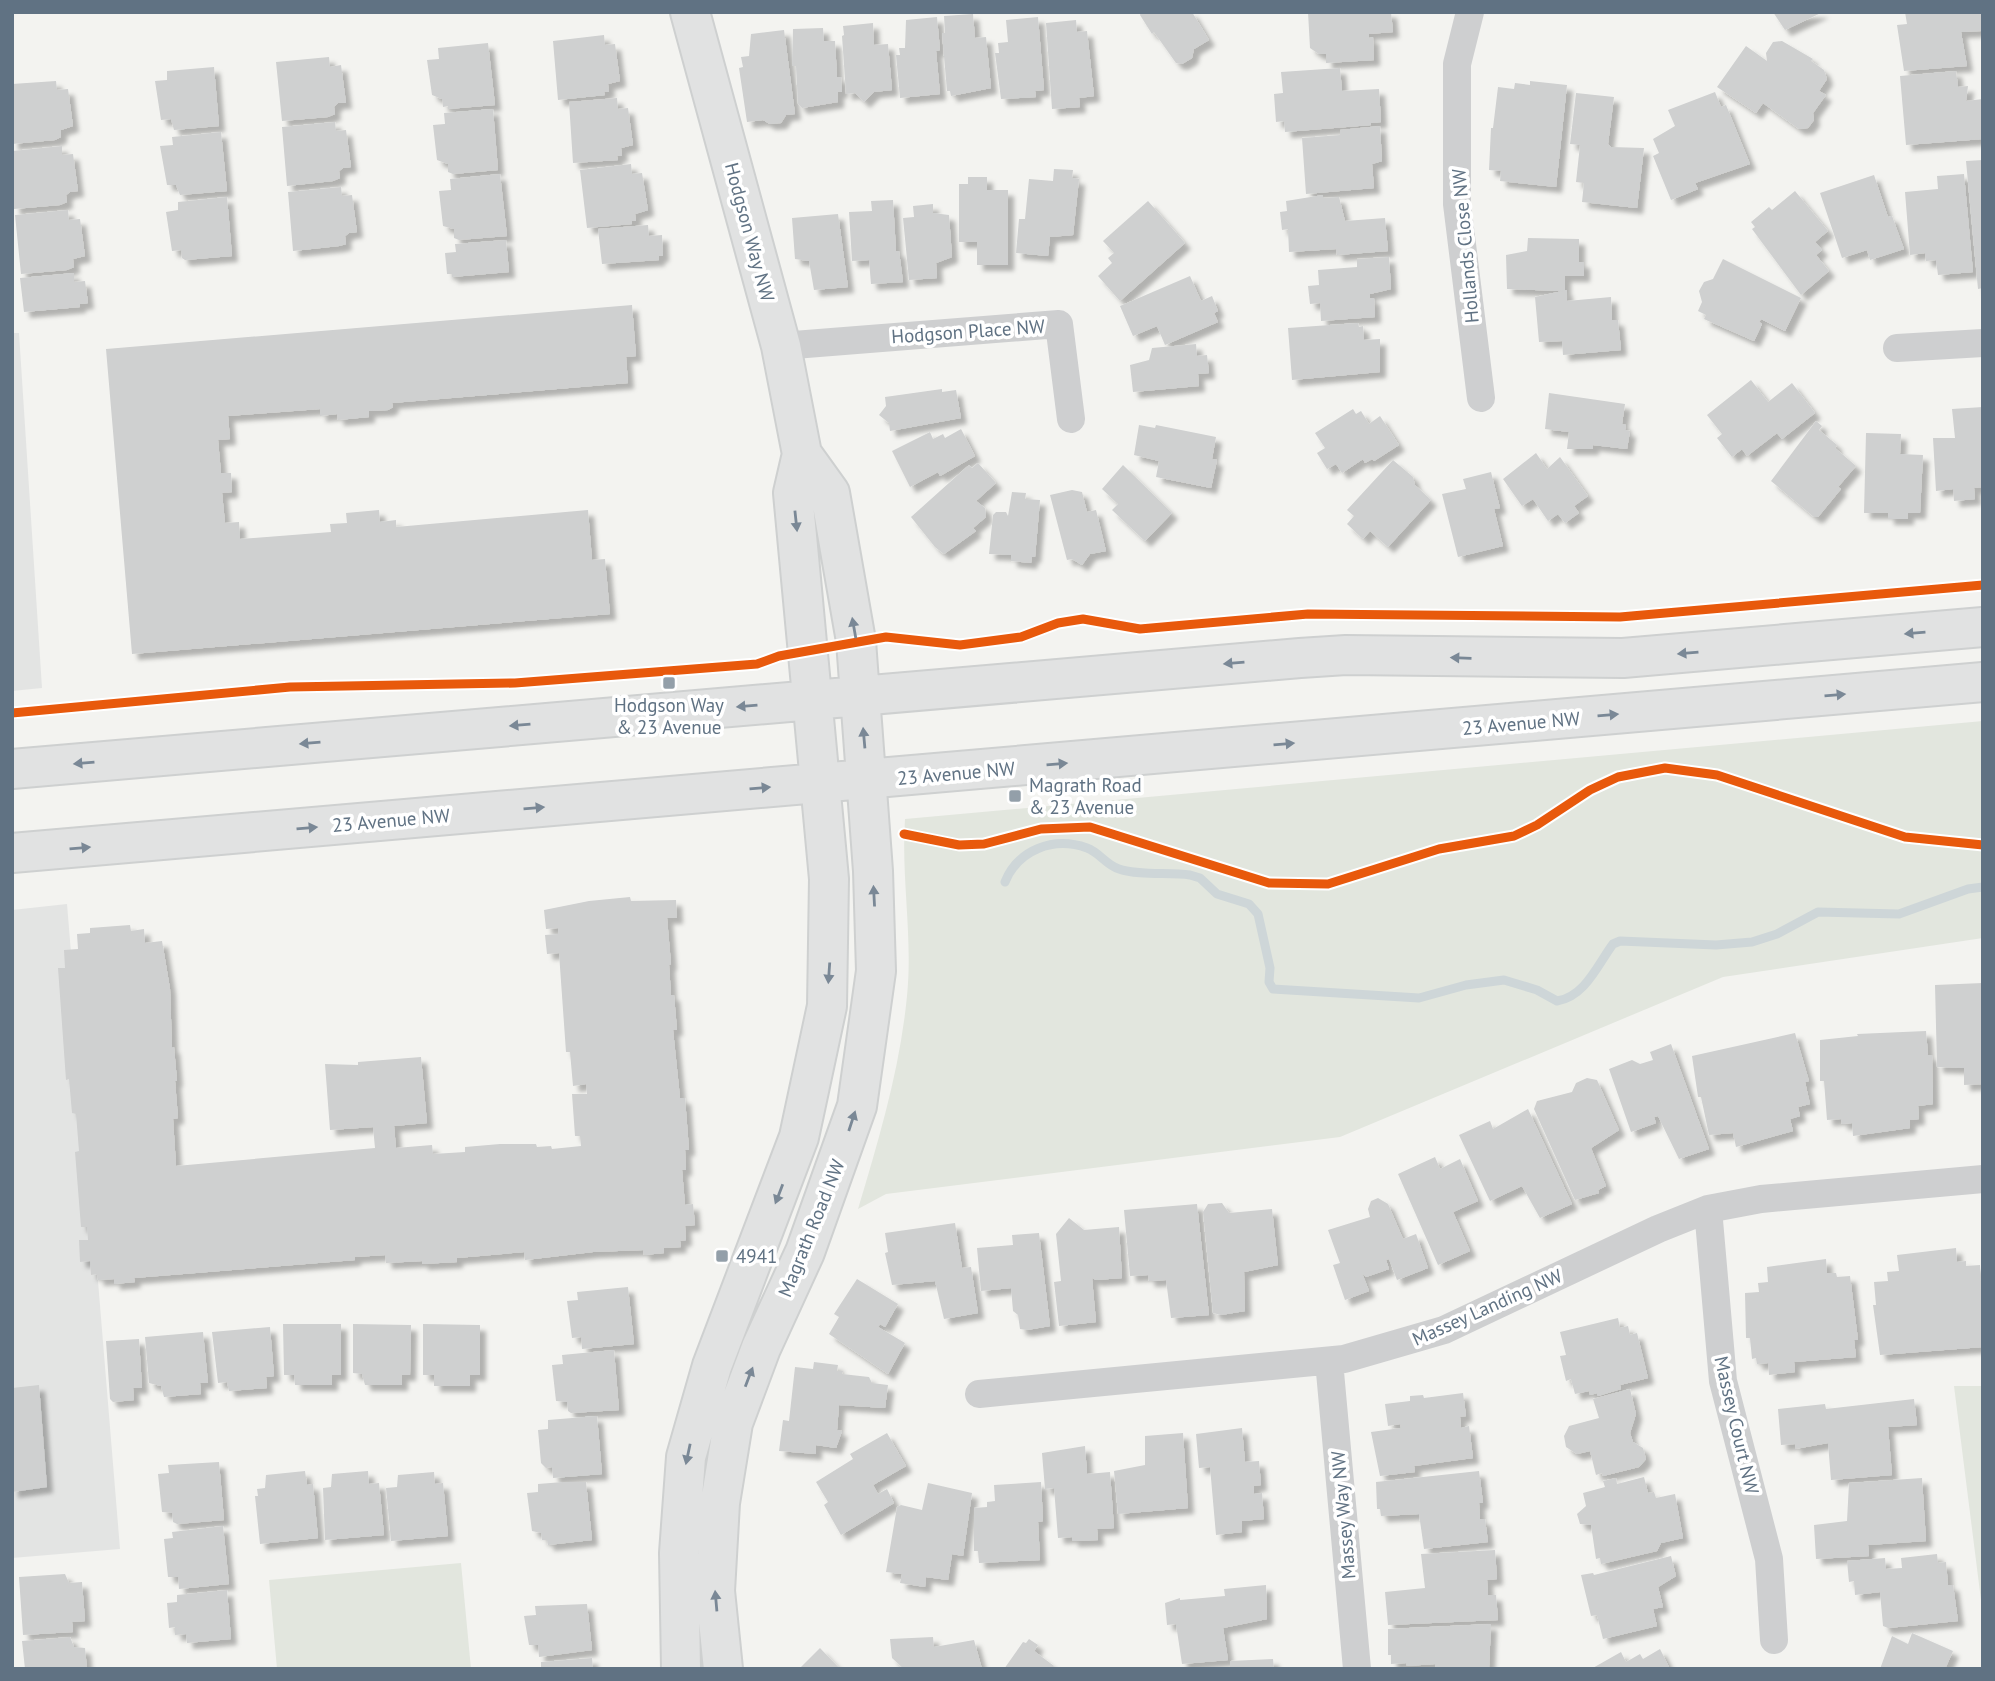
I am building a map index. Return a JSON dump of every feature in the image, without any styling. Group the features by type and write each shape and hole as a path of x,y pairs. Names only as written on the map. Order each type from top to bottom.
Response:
{"main road":[{"name":"Hodgson Way NW","path":"690,12 781,346 802,454 793,493 822,782"},
{"name":"Hodgson Way NW","path":"802,454 830,493 856,642 867,780"},
{"path":"12,769 1300,658 1346,655 1623,658 1983,627"},
{"name":"23 Avenue NW","path":"12,853 1983,682"},
{"name":"Magrath Road NW","path":"723,1669 715,1591 720,1503 733,1423 747,1382 805,1252 830,1185 857,1106 865,1060 876,959 867,780"},
{"path":"681,1669 678,1553 686,1457 712,1366 799,1137 827,1006 831,916 822,782"}],"street":[{"name":"Hollands Close NW","path":"1470,12 1457,64 1457,204 1481,398"},
{"name":"Hodgson Place NW","path":"781,346 1059,324 1071,419"},
{"path":"1897,348 1983,343"},
{"name":"Massey Landing NW","path":"979,1394 1329,1361 1401,1345 1444,1330 1658,1229 1708,1209 1761,1199 1983,1179"},
{"name":"Massey Court NW","path":"1708,1209 1723,1381 1769,1559 1774,1640"},
{"name":"Massey Way NW","path":"1329,1361 1357,1669"}],"shaded area":[{"path":"12,333 19,333 42,688 12,691"},
{"path":"1983,721 1983,938 1723,977 1340,1137 886,1194 858,1209 888,1104 904,1023 909,952 904,863 905,819"},
{"path":"67,904 120,1549 12,1558 12,910"},
{"path":"1954,1386 1983,1386 1983,1616"},
{"path":"461,1563 471,1669 277,1669 269,1580"}],"building":[{"path":"1141,12 1192,12 1209,40 1194,49 1192,58 1182,64 1176,63 1154,32 1152,34 1140,15"},
{"path":"1308,12 1391,12 1393,32 1369,34 1369,38 1373,37 1374,60 1326,63 1326,54 1319,54 1310,48"},
{"path":"1773,12 1823,12 1785,30"},
{"path":"1905,12 1983,12 1981,31 1961,32 1967,66 1904,71 1897,25 1907,24"},
{"path":"973,14 975,38 986,37 991,88 951,96 950,91 947,91 942,33 945,33 944,16"},
{"path":"937,17 940,50 936,51 940,94 900,98 896,55 900,55 899,48 905,48 906,20"},
{"path":"1038,17 1044,90 1035,91 1036,97 1001,99 995,53 999,53 998,43 1008,42 1006,20"},
{"path":"1076,20 1077,32 1087,31 1094,96 1079,98 1080,107 1052,109 1046,23"},
{"path":"873,23 874,45 888,44 892,90 874,92 864,102 855,93 846,94 843,26"},
{"path":"823,28 824,41 835,41 837,77 841,77 842,92 838,92 838,102 802,108 798,104 796,66 792,66 793,29"},
{"path":"784,30 795,114 786,115 781,123 770,124 763,120 747,122 739,68 743,67 741,57 749,56 751,34"},
{"path":"604,35 605,45 615,44 620,81 608,84 609,92 604,92 605,95 558,100 553,41"},
{"path":"1782,41 1813,59 1811,61 1824,70 1827,79 1819,91 1826,95 1813,113 1814,120 1808,128 1799,129 1763,103 1756,113 1717,87 1746,46 1767,61 1766,53 1773,42"},
{"path":"488,43 495,105 448,109 448,106 443,107 442,99 432,95 427,60 439,59 438,48"},
{"path":"329,57 330,67 341,65 346,103 338,103 334,107 335,114 328,117 282,121 276,62"},
{"path":"214,67 219,126 174,130 171,119 161,120 155,81 167,80 167,71"},
{"path":"1340,68 1342,91 1379,89 1381,122 1285,132 1284,121 1276,122 1274,94 1283,93 1281,72"},
{"path":"1956,71 1958,87 1968,86 1966,101 1983,99 1983,139 1906,145 1900,76"},
{"path":"56,81 57,90 68,89 73,126 61,130 61,137 55,140 12,144 12,84"},
{"path":"1530,81 1567,85 1556,187 1500,181 1501,171 1489,170 1491,128 1498,87 1514,89 1515,83 1530,85"},
{"path":"1715,92 1721,107 1726,105 1750,164 1695,183 1698,189 1671,200 1653,156 1659,153 1653,139 1675,126 1668,110"},
{"path":"1576,93 1614,97 1608,144 1611,147 1644,148 1637,208 1582,202 1584,183 1576,182 1580,145 1570,144"},
{"path":"617,98 618,109 628,108 633,145 621,148 622,156 617,156 618,160 573,163 569,102"},
{"path":"493,109 498,170 453,174 448,172 448,164 437,160 433,125 445,124 444,113"},
{"path":"335,122 336,131 346,130 351,167 339,171 340,178 333,181 287,186 282,127"},
{"path":"1380,126 1382,161 1372,164 1374,188 1306,194 1302,138 1340,135 1340,130"},
{"path":"221,132 227,191 180,195 176,185 167,185 160,146 173,145 172,137"},
{"path":"62,146 62,155 73,154 78,191 66,195 67,202 60,205 14,209 12,151"},
{"path":"1983,160 1983,288 1978,289 1966,161"},
{"path":"631,164 632,174 642,173 648,210 635,214 636,221 632,221 632,224 587,228 580,170"},
{"path":"1054,169 1073,170 1072,178 1079,179 1073,235 1050,237 1048,256 1016,253 1019,219 1025,219 1029,179 1053,181"},
{"path":"500,174 507,236 459,240 454,238 454,229 443,226 439,191 451,190 450,179"},
{"path":"1964,174 1973,272 1938,275 1936,260 1926,261 1925,253 1910,255 1905,192 1938,189 1937,176"},
{"path":"1874,175 1888,217 1892,216 1904,249 1870,260 1867,250 1842,258 1820,193"},
{"path":"968,177 987,177 987,190 1008,190 1008,265 977,265 977,242 959,242 959,184 968,184"},
{"path":"341,187 342,196 352,195 357,232 345,236 346,244 293,251 288,192"},
{"path":"1795,191 1828,231 1815,242 1822,250 1816,255 1829,271 1801,295 1752,229 1755,227 1751,222 1769,207 1772,210"},
{"path":"1323,195 1323,198 1339,197 1345,221 1385,218 1388,251 1337,255 1336,249 1289,252 1288,229 1282,230 1280,212 1287,211 1286,201"},
{"path":"227,197 232,256 185,260 181,250 172,251 166,212 178,210 178,202"},
{"path":"893,200 896,251 899,251 903,282 871,284 869,260 852,261 849,212 872,211 871,201"},
{"path":"1148,201 1185,243 1120,301 1098,276 1112,263 1108,258 1114,253 1103,241"},
{"path":"933,204 933,213 949,215 952,257 936,263 937,278 909,280 903,218 914,217 913,206"},
{"path":"68,210 69,220 80,219 85,256 73,259 74,267 67,270 21,274 15,215"},
{"path":"838,214 848,287 814,290 809,261 795,259 792,218"},
{"path":"648,225 649,236 662,235 663,256 659,256 659,260 602,264 598,229"},
{"path":"1528,238 1579,239 1579,262 1584,262 1584,276 1565,276 1565,291 1507,289 1506,255 1527,251"},
{"path":"506,240 509,272 452,277 452,274 447,274 445,253 456,252 455,244"},
{"path":"1389,257 1391,289 1370,294 1370,298 1374,298 1375,317 1321,321 1320,303 1310,304 1308,286 1319,285 1318,270 1357,267 1357,259"},
{"path":"1723,259 1801,298 1785,331 1761,319 1759,322 1762,324 1754,341 1704,319 1706,315 1698,311 1702,302 1699,291 1704,282 1713,279"},
{"path":"74,273 74,282 85,281 88,303 80,304 80,307 24,312 20,278"},
{"path":"1190,276 1201,301 1212,296 1218,311 1214,313 1218,322 1165,345 1157,326 1133,336 1120,306"},
{"path":"1567,290 1567,301 1611,297 1612,320 1618,320 1621,350 1563,355 1562,341 1539,342 1535,297"},
{"path":"632,305 636,356 626,357 628,383 392,403 393,407 388,410 369,411 369,417 338,420 337,414 320,416 320,409 228,416 230,439 218,440 221,473 231,473 232,492 222,493 225,523 239,522 240,539 331,532 330,524 347,523 346,513 379,510 380,522 396,520 396,527 588,510 592,560 605,559 610,614 132,654 106,349"},
{"path":"1358,323 1359,327 1363,326 1364,340 1380,339 1380,372 1292,380 1288,328"},
{"path":"1196,344 1197,356 1207,355 1209,373 1198,374 1199,386 1133,392 1130,365 1149,360 1152,348"},
{"path":"1751,380 1768,402 1792,383 1815,413 1782,439 1777,433 1747,456 1742,449 1732,457 1717,438 1722,434 1707,415"},
{"path":"942,389 942,392 956,390 961,418 890,431 889,423 879,415 886,406 885,397"},
{"path":"1549,393 1625,404 1622,424 1626,425 1625,430 1630,431 1627,449 1593,445 1593,449 1567,449 1569,432 1545,429"},
{"path":"1983,407 1983,487 1974,488 1975,499 1954,501 1953,489 1936,491 1933,438 1955,438 1952,409"},
{"path":"1353,409 1356,414 1361,411 1369,424 1380,416 1399,445 1374,461 1372,459 1365,463 1363,459 1342,473 1336,464 1327,469 1317,453 1325,448 1315,433"},
{"path":"1816,421 1822,426 1819,430 1837,445 1835,448 1856,466 1818,517 1814,517 1771,481"},
{"path":"1139,425 1155,428 1156,425 1216,437 1212,459 1217,460 1211,488 1156,477 1159,461 1134,455"},
{"path":"961,429 975,456 940,476 938,472 910,487 892,451 930,432 933,439 943,434 945,438"},
{"path":"1866,433 1901,434 1900,454 1923,455 1920,513 1908,513 1908,519 1888,519 1888,513 1864,513"},
{"path":"1536,453 1547,469 1560,457 1588,496 1574,506 1579,513 1565,523 1558,514 1548,521 1533,499 1522,506 1503,479"},
{"path":"1393,460 1413,477 1415,485 1431,500 1388,547 1370,531 1363,539 1347,524 1354,516 1347,510"},
{"path":"978,463 996,483 976,501 985,508 986,517 973,528 976,531 944,554 911,517 969,465 972,468"},
{"path":"1123,465 1172,513 1145,541 1112,510 1118,504 1102,489"},
{"path":"1491,472 1500,508 1494,509 1503,546 1458,557 1442,494 1466,489 1463,479"},
{"path":"1072,490 1082,492 1087,512 1096,510 1106,551 1090,554 1082,565 1072,559 1067,560 1050,495"},
{"path":"1012,492 1026,493 1025,499 1040,500 1035,557 1032,557 1031,563 1011,561 1011,555 989,554 993,515 996,512 1006,512 1008,516"},
{"path":"630,897 631,901 676,900 677,918 667,918 669,965 677,1030 673,1030 680,1098 685,1098 689,1150 685,1150 686,1170 682,1170 685,1205 693,1204 695,1225 685,1226 686,1240 680,1241 681,1247 664,1248 664,1253 644,1255 643,1250 593,1252 525,1260 524,1252 457,1258 457,1262 422,1264 422,1261 386,1263 385,1255 355,1257 355,1260 134,1278 135,1282 114,1284 114,1279 98,1280 97,1274 91,1275 90,1261 80,1262 79,1240 88,1240 87,1227 81,1227 75,1152 79,1151 76,1114 72,1113 69,1079 66,1080 58,968 65,968 64,950 78,949 77,934 90,933 90,928 130,925 131,931 144,929 145,943 162,941 170,989 172,1048 174,1047 177,1081 178,1118 173,1119 176,1166 375,1148 373,1127 330,1130 325,1064 358,1065 358,1062 421,1057 427,1123 394,1126 396,1148 432,1145 433,1154 465,1152 465,1147 500,1144 536,1144 537,1147 551,1146 552,1149 581,1146 580,1136 575,1136 572,1094 587,1094 586,1084 573,1086 570,1052 566,1052 559,953 547,954 545,935 558,934 558,928 546,929 544,910 589,901"},
{"path":"1983,983 1983,1084 1964,1085 1964,1068 1937,1067 1935,985"},
{"path":"1926,1031 1928,1055 1932,1055 1933,1104 1918,1106 1919,1119 1910,1120 1910,1128 1853,1136 1852,1123 1842,1124 1841,1119 1827,1120 1824,1081 1820,1081 1820,1040 1858,1036 1857,1034"},
{"path":"1795,1033 1809,1081 1805,1082 1810,1104 1798,1107 1800,1116 1790,1119 1793,1131 1736,1147 1733,1133 1709,1135 1701,1097 1698,1097 1692,1056"},
{"path":"1671,1044 1709,1149 1679,1159 1658,1116 1654,1117 1656,1123 1631,1132 1609,1069 1632,1060 1640,1064 1653,1060 1650,1052"},
{"path":"1587,1078 1597,1080 1619,1130 1591,1148 1606,1186 1598,1190 1599,1193 1575,1200 1534,1109 1537,1101 1572,1092 1576,1083"},
{"path":"1528,1109 1572,1204 1540,1218 1522,1186 1490,1201 1459,1135 1490,1121 1493,1129"},
{"path":"1435,1157 1440,1169 1460,1159 1478,1201 1453,1212 1470,1251 1438,1265 1398,1174"},
{"path":"1378,1198 1388,1204 1403,1239 1416,1234 1428,1268 1397,1280 1389,1259 1386,1260 1389,1269 1366,1277 1362,1273 1369,1291 1345,1300 1333,1265 1340,1263 1328,1230 1370,1217 1368,1209 1371,1201"},
{"path":"1222,1203 1229,1213 1272,1209 1278,1265 1244,1272 1245,1311 1221,1315 1213,1313 1203,1212 1208,1204"},
{"path":"1197,1204 1209,1315 1171,1318 1166,1280 1149,1281 1148,1275 1130,1276 1124,1210"},
{"path":"1069,1218 1084,1230 1119,1227 1122,1278 1092,1278 1096,1322 1059,1326 1054,1282 1061,1281 1056,1234"},
{"path":"955,1223 962,1268 971,1267 978,1313 944,1319 935,1281 892,1285 885,1253 888,1252 885,1233"},
{"path":"1039,1233 1050,1326 1020,1329 1018,1315 1013,1311 1011,1288 981,1291 977,1248 1013,1245 1012,1235"},
{"path":"1956,1248 1957,1262 1966,1261 1966,1266 1980,1265 1983,1347 1880,1355 1873,1305 1876,1305 1874,1282 1888,1281 1887,1272 1899,1271 1897,1255"},
{"path":"1826,1259 1827,1273 1836,1273 1837,1277 1850,1276 1858,1340 1854,1340 1856,1357 1794,1362 1795,1372 1769,1375 1768,1363 1757,1364 1756,1358 1752,1359 1750,1338 1746,1338 1745,1293 1759,1292 1758,1283 1768,1282 1767,1267"},
{"path":"857,1279 898,1304 885,1327 880,1324 878,1327 905,1343 888,1374 829,1334 839,1317 834,1314"},
{"path":"628,1287 634,1344 582,1349 581,1337 572,1338 567,1301 578,1300 577,1292"},
{"path":"1618,1318 1620,1328 1628,1326 1630,1335 1637,1333 1648,1378 1620,1385 1621,1389 1598,1396 1597,1393 1590,1395 1589,1391 1575,1394 1571,1379 1566,1381 1560,1356 1566,1355 1560,1332"},
{"path":"283,1324 341,1324 341,1375 332,1375 332,1385 295,1385 294,1375 284,1375"},
{"path":"353,1324 411,1325 410,1375 402,1375 402,1385 365,1385 362,1374 353,1373"},
{"path":"423,1324 480,1325 480,1375 470,1375 470,1386 434,1386 434,1375 423,1375"},
{"path":"270,1327 274,1376 266,1377 267,1388 229,1391 227,1382 218,1383 212,1332"},
{"path":"203,1332 208,1383 200,1383 201,1394 164,1397 161,1386 149,1383 145,1337"},
{"path":"139,1339 142,1388 133,1388 134,1400 113,1402 110,1399 106,1341"},
{"path":"614,1350 619,1410 571,1413 568,1411 567,1402 556,1401 552,1365 563,1364 562,1355"},
{"path":"814,1362 838,1365 837,1371 843,1371 842,1374 869,1377 872,1383 888,1385 885,1408 839,1405 837,1430 842,1431 836,1448 816,1445 816,1454 779,1451 783,1420 789,1421 795,1367 813,1369"},
{"path":"39,1385 47,1487 12,1492 12,1388"},
{"path":"1630,1389 1636,1414 1630,1433 1633,1442 1643,1448 1646,1459 1639,1467 1603,1476 1602,1473 1596,1475 1590,1451 1577,1454 1566,1447 1564,1436 1569,1426 1599,1418 1593,1399"},
{"path":"1463,1393 1466,1416 1460,1417 1461,1428 1469,1426 1473,1458 1414,1466 1415,1472 1380,1476 1371,1432 1401,1428 1400,1424 1388,1426 1385,1404 1410,1401 1410,1396 1423,1395 1424,1398"},
{"path":"1914,1399 1917,1425 1888,1427 1892,1475 1831,1480 1828,1443 1795,1449 1795,1444 1781,1445 1778,1409 1825,1404 1826,1409"},
{"path":"597,1416 602,1474 553,1478 552,1467 546,1468 541,1463 538,1430 548,1429 548,1420"},
{"path":"1242,1428 1245,1462 1259,1461 1261,1485 1254,1486 1254,1494 1262,1493 1264,1519 1242,1521 1242,1532 1216,1535 1210,1467 1199,1468 1196,1434"},
{"path":"887,1433 906,1466 873,1485 878,1494 887,1489 894,1503 841,1535 824,1505 828,1502 816,1482 853,1459 850,1454"},
{"path":"1183,1433 1188,1508 1118,1514 1114,1471 1145,1465 1145,1436"},
{"path":"1085,1446 1087,1474 1110,1472 1114,1528 1097,1529 1098,1540 1072,1541 1072,1537 1058,1538 1054,1488 1045,1489 1042,1453"},
{"path":"219,1462 224,1520 177,1524 173,1522 172,1513 162,1512 158,1474 169,1473 168,1465"},
{"path":"305,1471 307,1485 313,1484 318,1538 260,1544 255,1496 258,1496 257,1489 265,1488 266,1475"},
{"path":"368,1471 369,1484 379,1483 384,1535 325,1540 323,1488 331,1487 332,1474"},
{"path":"1479,1471 1483,1503 1479,1503 1480,1519 1485,1519 1488,1542 1424,1549 1419,1514 1381,1516 1380,1509 1377,1509 1376,1482"},
{"path":"434,1472 435,1484 443,1483 448,1536 391,1541 386,1488 397,1487 398,1475"},
{"path":"1644,1477 1648,1493 1654,1492 1656,1498 1675,1494 1683,1538 1661,1543 1657,1551 1601,1564 1600,1558 1596,1559 1591,1525 1580,1524 1577,1514 1586,1506 1583,1493 1605,1487 1603,1481 1616,1478 1617,1484"},
{"path":"1922,1478 1926,1541 1868,1545 1869,1556 1816,1559 1814,1525 1847,1521 1849,1483"},
{"path":"586,1482 592,1540 548,1545 547,1540 542,1540 541,1533 532,1531 527,1493 538,1492 538,1484"},
{"path":"1041,1482 1043,1521 1038,1522 1040,1560 979,1563 978,1551 974,1551 974,1508 987,1507 987,1502 995,1501 994,1485"},
{"path":"928,1483 972,1493 963,1556 952,1554 948,1580 926,1577 925,1587 900,1583 902,1574 886,1572 897,1507 901,1505 922,1510"},
{"path":"223,1526 229,1584 179,1589 178,1577 168,1577 164,1539 173,1538 172,1532"},
{"path":"1495,1550 1497,1579 1487,1580 1488,1595 1496,1595 1498,1620 1388,1625 1385,1592 1425,1588 1421,1554"},
{"path":"1937,1554 1938,1563 1946,1562 1948,1585 1953,1585 1958,1621 1888,1628 1883,1626 1880,1592 1855,1595 1854,1581 1849,1582 1847,1561 1885,1558 1886,1569 1902,1568 1901,1558"},
{"path":"1671,1556 1676,1576 1658,1587 1663,1607 1653,1609 1657,1626 1603,1639 1597,1615 1591,1616 1581,1575 1594,1575"},
{"path":"65,1574 69,1583 82,1582 85,1621 72,1622 73,1632 23,1635 19,1577"},
{"path":"1266,1585 1267,1619 1223,1628 1228,1660 1182,1664 1176,1624 1167,1625 1165,1603 1180,1598 1225,1596 1224,1589"},
{"path":"227,1590 231,1639 187,1643 186,1634 175,1635 175,1627 169,1628 167,1603 177,1602 177,1595"},
{"path":"587,1604 592,1650 539,1657 538,1645 529,1645 524,1616 536,1615 535,1606"},
{"path":"1491,1624 1489,1669 1436,1669 1435,1664 1391,1664 1391,1655 1388,1655 1388,1629"},
{"path":"1912,1633 1953,1651 1945,1669 1880,1669 1892,1636 1908,1644"},
{"path":"70,1637 74,1647 85,1648 87,1669 25,1669 22,1641"},
{"path":"933,1637 934,1647 974,1640 982,1669 904,1669 892,1658 890,1639"},
{"path":"1029,1639 1038,1645 1034,1651 1054,1666 1052,1669 1004,1669 1023,1642 1026,1643"},
{"path":"820,1648 840,1669 799,1669"},
{"path":"1660,1649 1670,1669 1591,1669 1621,1652 1626,1662 1640,1654 1643,1659"},
{"path":"592,1658 593,1669 541,1669 541,1662"},
{"path":"1273,1659 1274,1669 1230,1669 1230,1661"}],"waterway":[{"path":"1005,882 1019,862 1038,848 1074,845 1091,850 1119,869 1200,878 1217,894 1249,904 1258,914 1270,968 1269,982 1273,989 1419,998 1466,985 1504,980 1537,990 1557,1001 1567,998 1583,986 1613,944 1620,941 1716,945 1752,942 1777,934 1818,912 1899,914 1968,889 1983,887"}],"cycle path":[{"path":"12,713 290,687 515,683 757,664 779,656 886,637 960,645 1021,637 1058,623 1083,619 1140,629 1308,614 1620,617 1983,585"},
{"path":"904,834 959,845 984,844 1041,829 1090,827 1269,883 1328,884 1439,849 1514,836 1537,825 1590,790 1618,777 1665,768 1717,775 1905,837 1983,845"}],"place":[{"name":"Hodgson Way & 23 Avenue","path":"669,683"},
{"name":"Magrath Road & 23 Avenue","path":"1015,796"},
{"name":"4941","path":"722,1256"}]}
